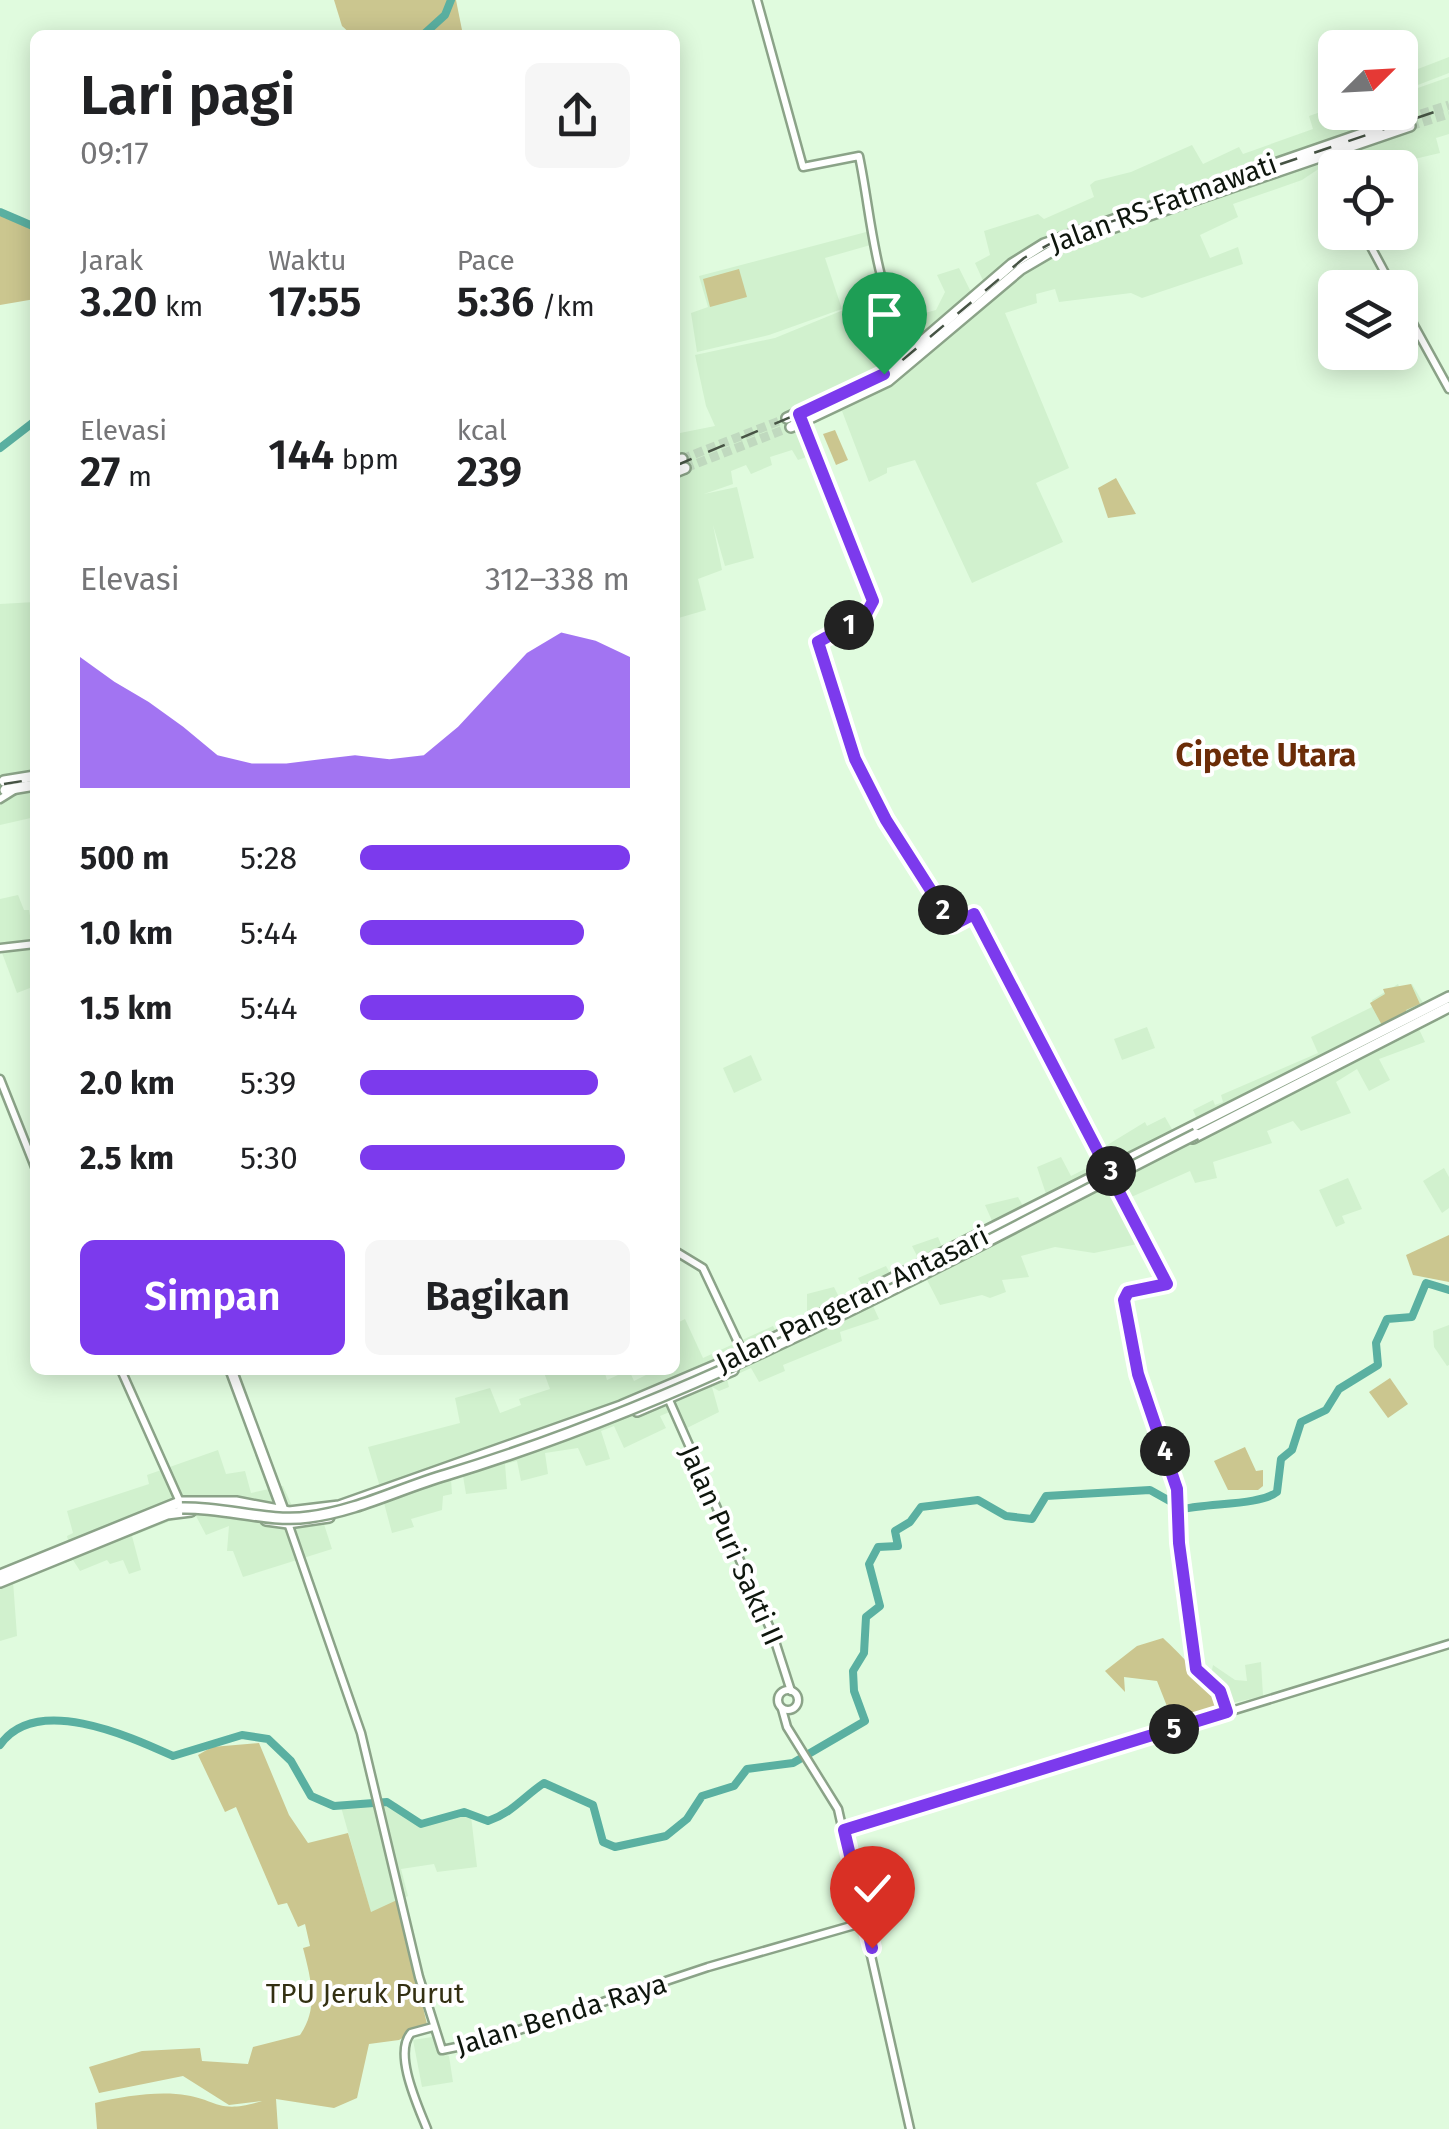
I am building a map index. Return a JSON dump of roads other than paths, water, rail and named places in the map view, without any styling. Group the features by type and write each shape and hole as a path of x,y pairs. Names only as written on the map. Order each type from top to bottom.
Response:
{"main road":[{"name":"Jalan RS Fatmawati","path":"1325,150 1409,122 1336,150"},
{"name":"Jalan RS Fatmawati","path":"918,352 1012,264 1050,241 1318,152"},
{"name":"Jalan RS Fatmawati","path":"789,423 918,352 1021,269 1049,252 1318,157"},
{"path":"3,790 30,778"},
{"path":"3,790 30,786"},
{"name":"Jalan Pangeran Antasari","path":"0,1578 181,1505 236,1502 285,1514 344,1505 613,1414 669,1400 1449,1002"},
{"path":"344,1505 509,1451 717,1370 1449,1002"},
{"path":"167,1514 181,1505 289,1519 324,1515 511,1455 657,1400 782,1344 1449,1002"},
{"name":"Jalan Pangeran Antasari","path":"0,1578 167,1514 285,1514 360,1508 613,1414 746,1358"},
{"path":"233,1375 285,1514"}],"street":[{"path":"757,0 803,167 859,156 881,280 896,322 918,352"},
{"path":"1418,332 1449,388"},
{"path":"801,418 873,601 865,616 818,642 855,759 886,820 953,925 974,914 1167,1284 1128,1292 1124,1300 1138,1374 1175,1479 1196,1669 1220,1691 1227,1712"},
{"path":"0,948 30,945"},
{"path":"0,1079 30,1154"},
{"path":"680,1254 703,1268 746,1358"},
{"path":"124,1375 181,1505"},
{"name":"Jalan Puri Sakti II","path":"669,1400 761,1607 792,1691"},
{"name":"Jalan Benda Raya","path":"285,1514 343,1674 441,2048 450,2052 708,1967 865,1922"},
{"path":"844,1830 1449,1644"},
{"path":"782,1708 791,1710 797,1705 792,1691 779,1695 782,1708 800,1747 832,1794 844,1830 910,2129"},
{"path":"427,2129 413,2091 405,2044 411,2033 433,2028"}],"waterway":[{"path":"428,30 445,15 451,0"},
{"path":"0,212 30,225"},
{"path":"0,448 30,425"},
{"path":"0,1745 16,1730 36,1722 59,1721 109,1730 173,1756 242,1735 268,1739 291,1761 311,1796 334,1806 387,1802 421,1824 464,1812 488,1821 544,1783 593,1805 603,1842 615,1847 666,1836 687,1819 702,1796 734,1786 747,1769 793,1763 865,1721 854,1691 853,1671 864,1653 866,1617 880,1606 869,1564 878,1547 898,1546 895,1531 910,1522 921,1507 978,1500 1006,1516 1032,1519 1046,1496 1150,1490 1184,1509 1269,1496 1277,1492 1281,1459 1292,1450 1301,1422 1326,1410 1339,1389 1378,1365 1376,1343 1387,1319 1412,1317 1426,1283 1449,1290"}],"tunnel":[{"path":"1418,115 1449,105"},
{"path":"1418,124 1449,114"},
{"path":"682,459 787,418"},
{"path":"685,468 791,427"}],"railway":[{"path":"680,464 880,379 1024,258 1057,240 1449,107"},
{"path":"4,784 30,780"}],"district":[{"name":"Cipete Utara","path":"1266,755"}],"park label":[{"name":"TPU Jeruk Purut","path":"365,1993"}]}
